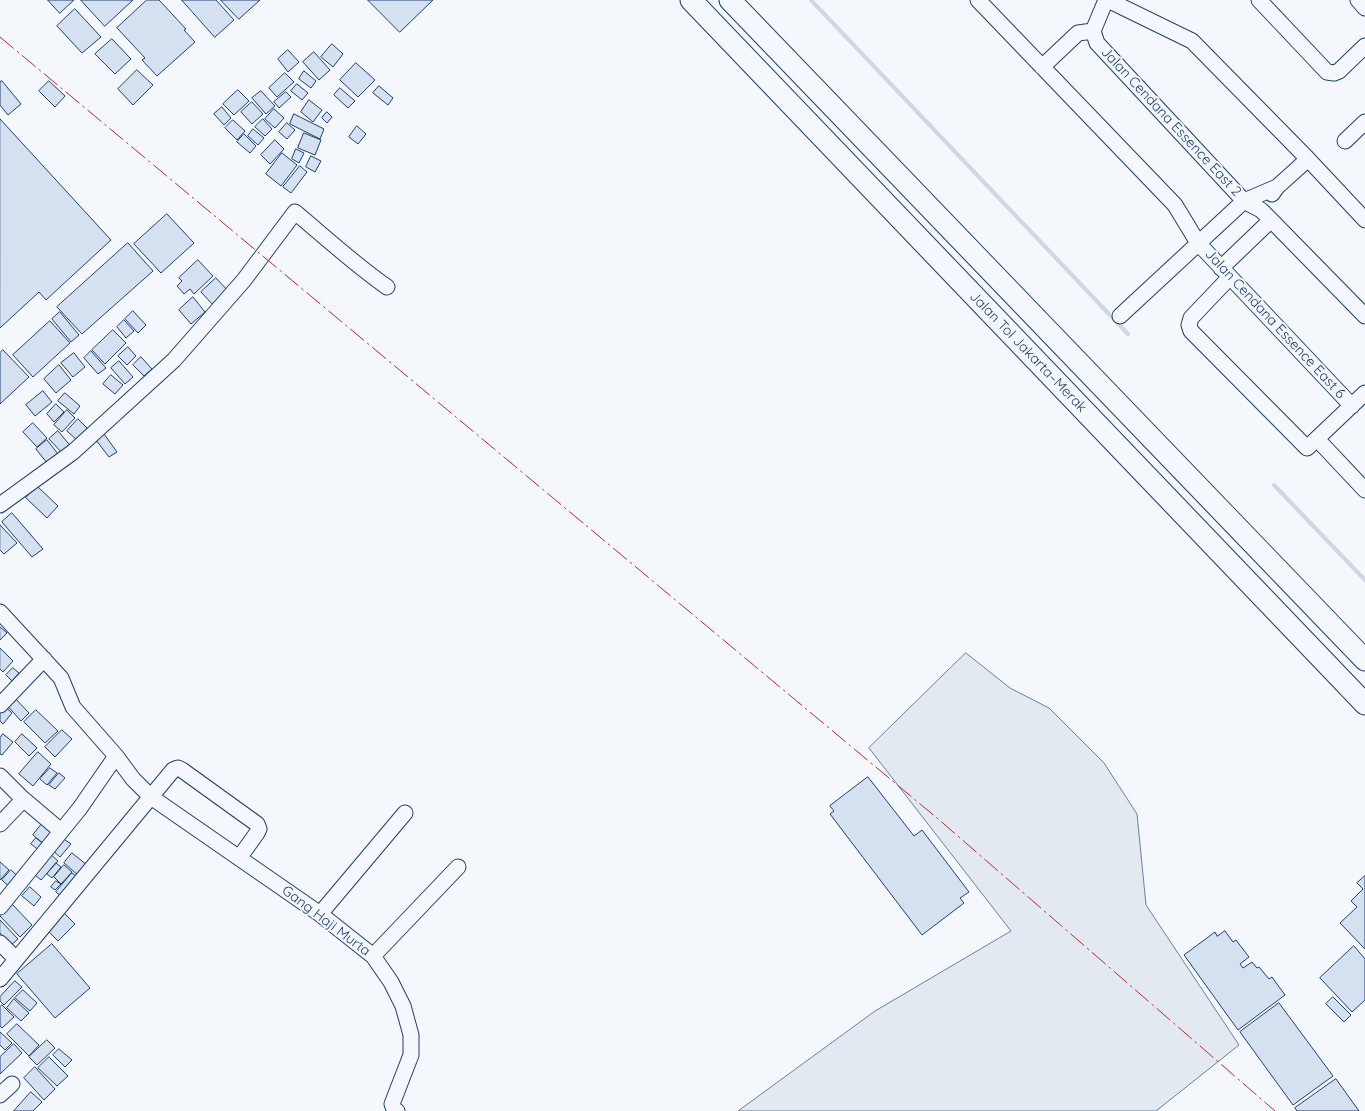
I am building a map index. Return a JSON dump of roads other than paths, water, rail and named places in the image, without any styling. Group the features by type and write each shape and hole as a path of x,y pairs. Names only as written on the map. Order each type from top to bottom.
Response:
{"highway":[{"name":"Jalan Tol Jakarta–Merak","path":"691,0 1365,704"},
{"path":"730,0 1365,660"}],"street":[{"name":"Jalan Cendana Essence East 6","path":"978,0 1175,205 1198,243 1225,272 1361,400"},
{"path":"1042,67 1078,33 1093,31 1107,0 1192,41 1365,220"},
{"path":"1259,0 1327,72 1334,73 1339,71 1365,46"},
{"path":"1358,0 1365,8"},
{"name":"Jalan Cendana Essence East 2","path":"1093,31 1098,43 1244,201 1266,215 1365,316"},
{"path":"1345,141 1365,122"},
{"path":"1120,316 1244,201 1277,187 1308,159"},
{"path":"1277,187 1266,215 1191,318 1189,325 1191,331 1307,448 1361,400"},
{"path":"0,505 73,452 174,360 244,280 294,212 387,286"},
{"path":"1317,439 1365,490"},
{"name":"Gang Haji Murta","path":"0,612 61,678 73,706 133,779 151,797 320,914 373,956 391,982 403,1006 411,1035 411,1055 392,1104 397,1111"},
{"path":"0,705 44,659"},
{"path":"0,907 80,808 116,756"},
{"path":"0,979 173,770 178,768 182,770 257,824 259,829 257,833 239,858"},
{"path":"0,776 22,798 61,831"},
{"path":"0,824 20,803 22,798"},
{"path":"320,914 405,813"},
{"path":"373,956 458,867"},
{"path":"0,943 16,959"},
{"path":"0,1095 12,1084"}],"waterway":[{"path":"811,0 1128,334"},
{"path":"1274,485 1365,580"}]}
